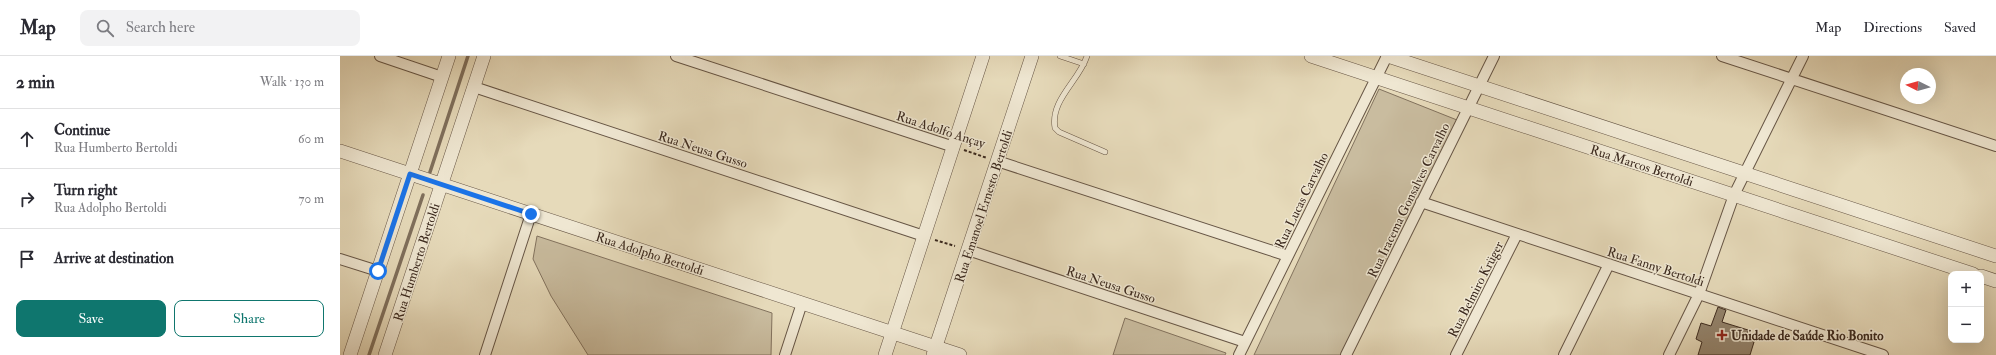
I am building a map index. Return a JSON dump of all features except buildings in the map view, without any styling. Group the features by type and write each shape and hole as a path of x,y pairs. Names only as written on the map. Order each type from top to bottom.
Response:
{"street":[{"path":"380,56 442,77"},
{"path":"350,355 449,56"},
{"name":"Rua Humberto Bertoldi","path":"385,355 484,56"},
{"name":"Rua Adolfo Ançay","path":"676,56 954,147"},
{"name":"Rua Emanoel Ernesto Bertoldi","path":"935,351 1032,56"},
{"name":"Rua Marcos Bertoldi","path":"1311,56 1965,271"},
{"name":"Rua Marcos Bertoldi","path":"1387,56 1996,256"},
{"name":"Rua Lucas Carvalho","path":"1239,355 1387,56"},
{"name":"Rua Iracema Gonsalves Carvalho","path":"1346,355 1494,56"},
{"path":"1722,56 1996,146"},
{"path":"1670,355 1699,294 1734,195 1803,56"},
{"path":"885,355 954,147 981,57"},
{"name":"Rua Neusa Gusso","path":"474,87 924,236"},
{"name":"Rua Adolpho Bertoldi","path":"340,151 892,333 935,351 960,355"},
{"name":"Rua Adolfo Ançay","path":"997,161 1288,256"},
{"name":"Rua Fanny Bertoldi","path":"1421,202 1699,294 1869,353 1884,355"},
{"path":"485,355 531,214"},
{"name":"Rua Belmiro Krüger","path":"1456,355 1517,234"},
{"name":"Rua Neusa Gusso","path":"968,250 1245,342"},
{"path":"340,259 378,271"},
{"path":"1564,355 1609,264"},
{"path":"1984,277 1996,281"},
{"path":"785,355 802,303"}],"lane":[{"path":"1060,56 1084,64"},
{"path":"1087,56 1084,64 1059,102 1055,115 1055,128 1059,132 1105,152"}],"path":[{"name":"Rua Adolfo Ançay","path":"954,147 997,161"},
{"path":"924,236 968,250"}],"shaded area":[{"path":"1379,89 1457,120 1343,355 1254,355"},
{"path":"537,236 772,313 771,355 588,355 551,296 533,259"},
{"path":"1125,318 1226,353 1225,355 1113,355"}],"waterway":[{"path":"430,172 468,56"},
{"path":"369,355 423,195"}],"place":[{"name":"Unidade de Saúde Rio Bonito","path":"1722,335"}],"route":[{"path":"378,271 410,174 531,214"}]}
